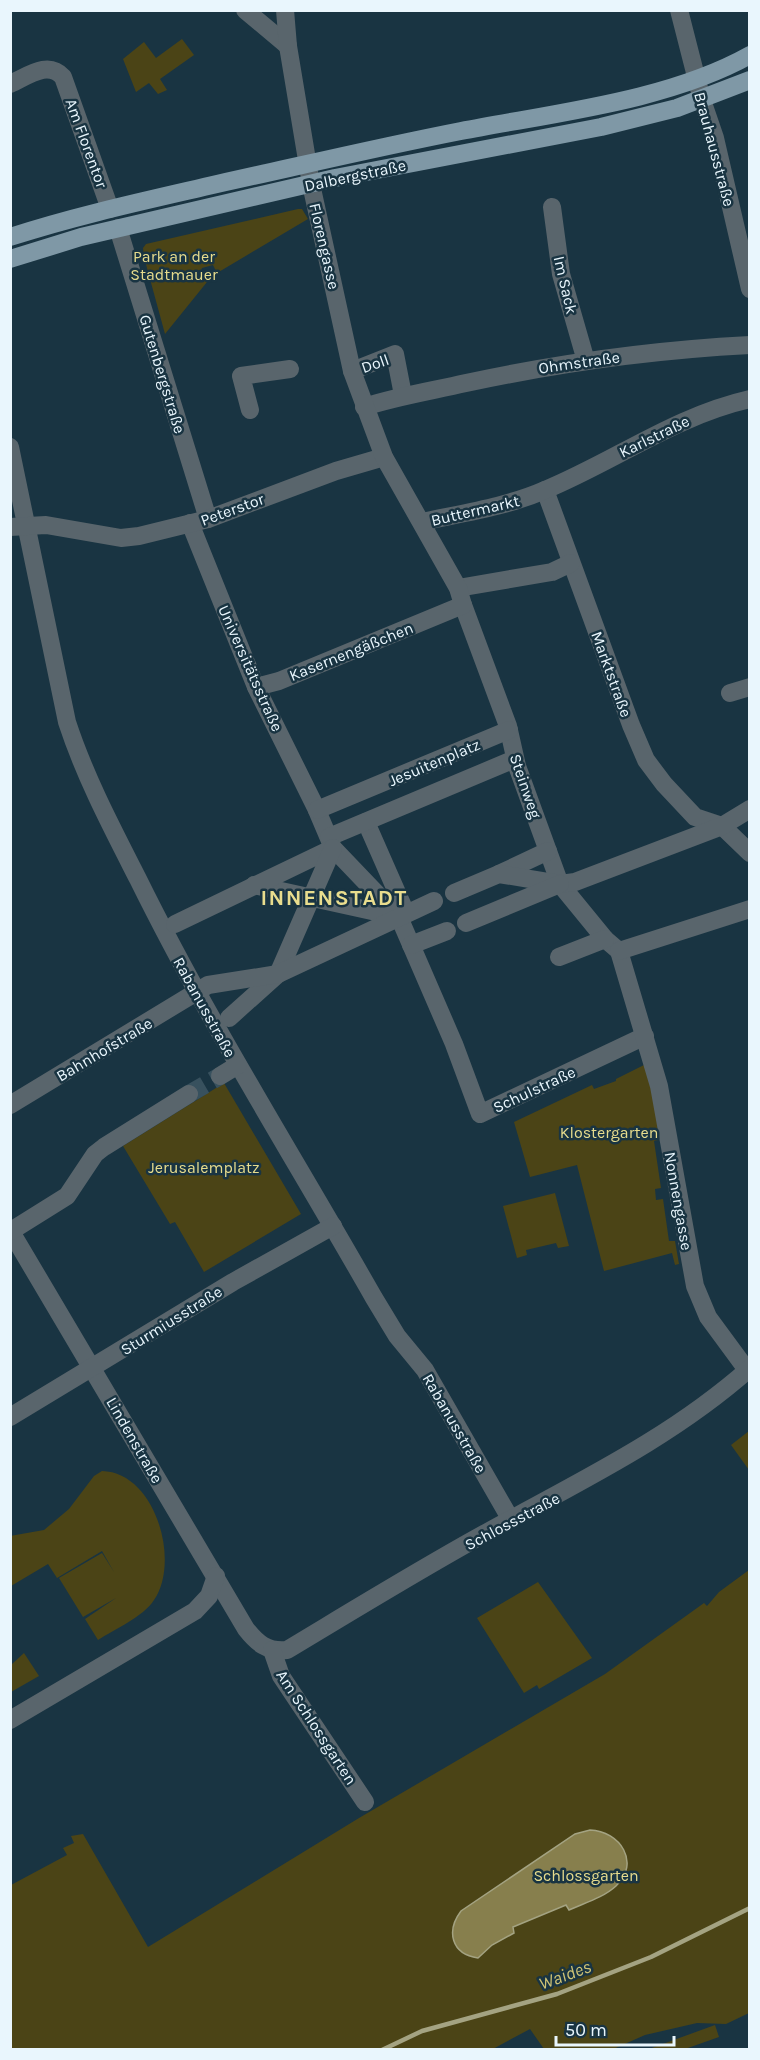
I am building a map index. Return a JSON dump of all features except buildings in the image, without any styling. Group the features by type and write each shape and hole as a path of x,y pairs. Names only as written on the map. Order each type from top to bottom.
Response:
{"main road":[{"name":"Dalbergstraße","path":"10,237 110,209 308,163 612,102 696,79 728,67 750,55"},
{"name":"Dalbergstraße","path":"10,259 118,228 311,184 601,127 702,100 750,80"}],"street":[{"path":"245,10 288,46"},
{"name":"Florengasse","path":"285,10 288,46 311,184 352,371 365,410"},
{"name":"Brauhausstraße","path":"679,10 696,79 715,138 750,288"},
{"name":"Am Florentor","path":"10,84 44,68 56,70 63,77 110,209"},
{"name":"Im Sack","path":"552,207 561,274 586,361"},
{"name":"Gutenbergstraße","path":"118,228 199,521"},
{"name":"Ohmstraße","path":"406,394 586,361 683,348 750,345"},
{"name":"Doll","path":"352,371 395,354 406,394"},
{"path":"250,410 241,376 290,369"},
{"path":"387,461 365,410 406,394"},
{"name":"Karlstraße","path":"553,487 674,424 750,399"},
{"name":"Rabanusstraße","path":"10,447 19,526 67,722 79,758 153,911 238,1065 397,1336 425,1370 511,1520"},
{"name":"Peterstor","path":"19,526 46,525 121,538 139,536 199,521 336,471 387,461"},
{"name":"Buttermarkt","path":"387,461 460,596"},
{"name":"Buttermarkt","path":"422,522 499,507 553,487"},
{"name":"Marktstraße","path":"553,487 571,563 646,760 654,774 695,817 722,826"},
{"name":"Universitätsstraße","path":"199,521 256,687 331,842"},
{"path":"460,596 552,572 571,563"},
{"name":"Kasernengäßchen","path":"256,687 308,669 445,612 460,596"},
{"name":"Steinweg","path":"460,596 548,851 605,939 619,951"},
{"path":"730,693 750,687"},
{"name":"Jesuitenplatz","path":"317,810 508,730"},
{"path":"175,924 254,885 368,821 515,759"},
{"path":"358,792 368,821"},
{"path":"466,923 488,919 568,883 722,826 750,809"},
{"name":"Schulstraße","path":"368,821 403,915 413,950 448,1029 480,1114 645,1036"},
{"path":"722,826 749,861"},
{"path":"278,974 312,897 331,842"},
{"path":"331,842 403,915"},
{"path":"454,893 548,851"},
{"path":"499,874 568,883"},
{"path":"254,885 403,915"},
{"path":"229,1018 278,974 434,901"},
{"path":"619,951 750,909"},
{"path":"413,950 447,930"},
{"path":"559,957 605,939"},
{"name":"Nonnengasse","path":"619,951 659,1086 695,1286 708,1317 748,1369"},
{"name":"Bahnhofstraße","path":"10,1105 208,985 278,974"},
{"path":"220,1076 238,1065"},
{"path":"11,1230 67,1196 95,1154 104,1147 189,1095"},
{"name":"Sturmiusstraße","path":"10,1417 233,1282 333,1226"},
{"name":"Lindenstraße","path":"11,1230 241,1620 256,1641 268,1648"},
{"name":"Schlossstraße","path":"268,1648 287,1650 511,1520 581,1484 680,1424 726,1390 748,1369"},
{"path":"195,1611 209,1596 216,1576"},
{"path":"10,1720 195,1611 204,1608 222,1608 241,1620"},
{"name":"Am Schlossgarten","path":"268,1648 281,1676 365,1802"}],"green space":[{"path":"182,39 194,55 160,79 167,90 158,94 149,83 136,92 123,59 144,42 156,58"},
{"name":"Park an der Stadtmauer","path":"302,209 308,219 217,273 213,265 202,268 200,274 207,282 165,334 144,257 143,248 146,244"},
{"name":"Klostergarten","path":"646,1064 652,1081 659,1140 654,1141 661,1188 655,1189 656,1200 663,1199 669,1241 675,1241 679,1264 675,1265 672,1253 604,1271 577,1165 530,1177 514,1122 592,1085 594,1089 616,1081"},
{"name":"Jerusalemplatz","path":"224,1083 301,1214 204,1272 175,1222 170,1224 123,1146"},
{"path":"555,1193 569,1246 558,1248 556,1243 526,1250 527,1255 517,1258 503,1206"},
{"path":"749,1431 749,1470 731,1445"},
{"path":"102,1471 121,1475 136,1486 149,1502 158,1521 165,1564 162,1583 149,1606 136,1617 98,1640 85,1619 116,1598 83,1617 59,1578 102,1553 114,1572 102,1551 57,1578 48,1564 11,1586 10,1536 44,1530 69,1509 94,1476"},
{"name":"Schlossgarten","path":"749,1570 749,2013 726,2024 697,2023 645,2035 611,2050 544,2049 530,2029 491,2050 11,2050 11,1885 67,1855 63,1848 74,1843 71,1836 83,1834 148,1947 359,1818 605,1674 704,1603 707,1606 719,1592"},
{"path":"538,1582 592,1658 539,1689 537,1685 524,1693 477,1618"},
{"path":"24,1653 39,1676 11,1692 11,1665"},
{"path":"715,2025 719,2037 685,2049 649,2049"}],"shaded area":[{"path":"590,1830 610,1836 624,1850 627,1868 616,1886 599,1897 569,1910 566,1905 513,1927 514,1933 492,1945 478,1958 469,1956 457,1947 453,1934 456,1919 461,1911 575,1834"}],"waterway":[{"name":"Waides","path":"382,2050 422,2031 557,1994 651,1957 750,1908"}],"tunnel":[{"path":"189,1094 220,1076"}],"district":[{"name":"INNENSTADT","path":"334,897"}]}
